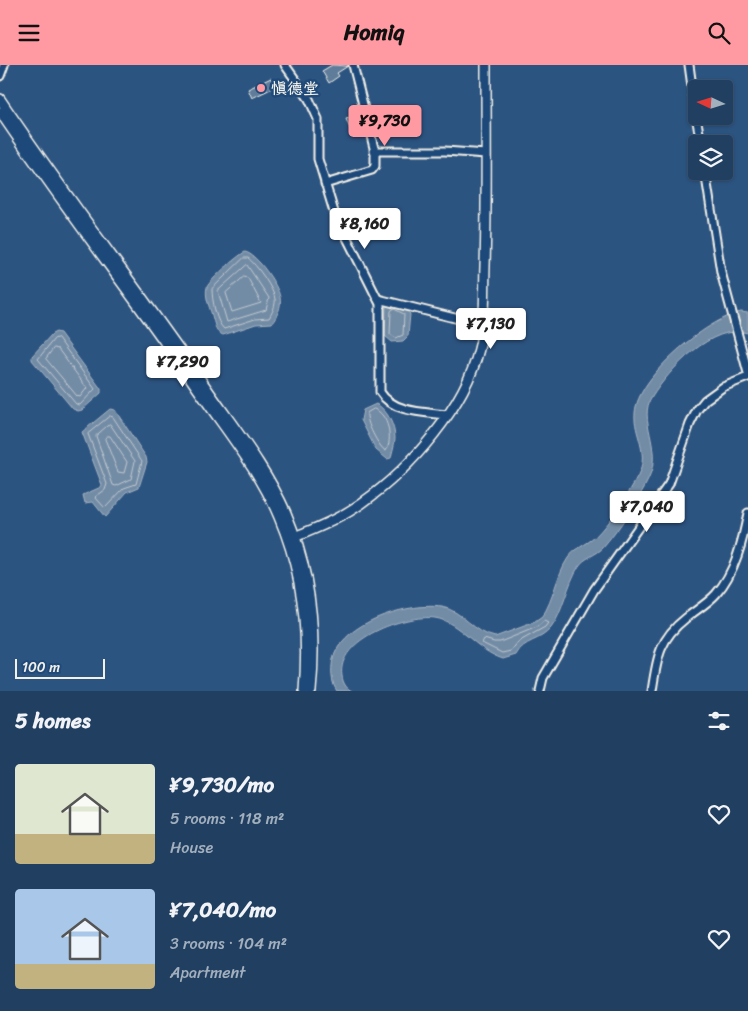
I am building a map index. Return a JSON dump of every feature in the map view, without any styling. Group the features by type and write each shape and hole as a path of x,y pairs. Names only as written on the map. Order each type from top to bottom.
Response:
{"main road":[{"path":"294,537 341,516 375,493 409,461 447,415 473,367 479,350 483,325 486,65"},
{"path":"0,99 89,227 170,335 256,458 280,500 294,537 305,577 311,609 314,652 311,691"},
{"path":"0,112 164,340 250,462 266,489 285,532 302,594 307,639 304,691"}],"street":[{"path":"0,76 4,65"},
{"path":"285,65 309,99 318,119 318,151 325,184 334,212 378,299 382,316 379,390 384,400 404,408 447,415"},
{"path":"325,184 372,170 376,162 353,65"},
{"path":"688,65 690,80"},
{"path":"374,151 444,151 486,154"},
{"path":"706,180 717,254 728,303 748,373"},
{"path":"378,299 483,325"},
{"path":"540,691 543,678 594,590 669,484 697,411 723,387 748,377"},
{"path":"652,691 657,657 663,643 675,627 712,598 721,588 744,537 748,513"}],"water":[{"path":"245,252 261,264 271,278 280,297 280,308 272,323 256,324 223,335 214,324 207,299 207,287 224,268"},
{"path":"388,304 402,307 410,314 408,336 403,341 392,342 385,336 386,307"},
{"path":"741,312 748,313 748,333 734,332 720,335 706,342 680,362 652,397 647,415 653,456 653,467 649,478 634,505 609,541 603,548 579,566 571,581 559,615 547,633 523,646 516,655 503,659 493,655 460,630 444,621 435,618 407,620 375,632 361,640 350,651 343,663 342,676 345,685 352,691 337,691 333,682 332,672 336,651 346,638 359,627 392,612 427,606 442,607 456,613 488,635 495,637 535,622 542,617 568,558 601,531 638,476 641,467 642,451 636,428 635,413 639,399 648,383 660,367 693,338 710,326"},
{"path":"56,332 60,333 101,389 101,393 82,410 73,409 32,360 32,356"},
{"path":"376,404 387,414 395,433 395,443 391,458 387,459 376,450 361,420 363,410"},
{"path":"110,409 115,410 146,457 147,462 139,487 127,492 105,517 93,502 85,503 83,495 102,485 82,432"}],"building":[{"path":"332,65 348,66 337,73 339,76 329,83 322,71"},
{"name":"慎德堂","path":"271,78 275,87 252,98 248,89"},
{"path":"360,114 364,132 353,136 346,119"}],"place":[{"name":"慎德堂","path":"261,88"}]}
